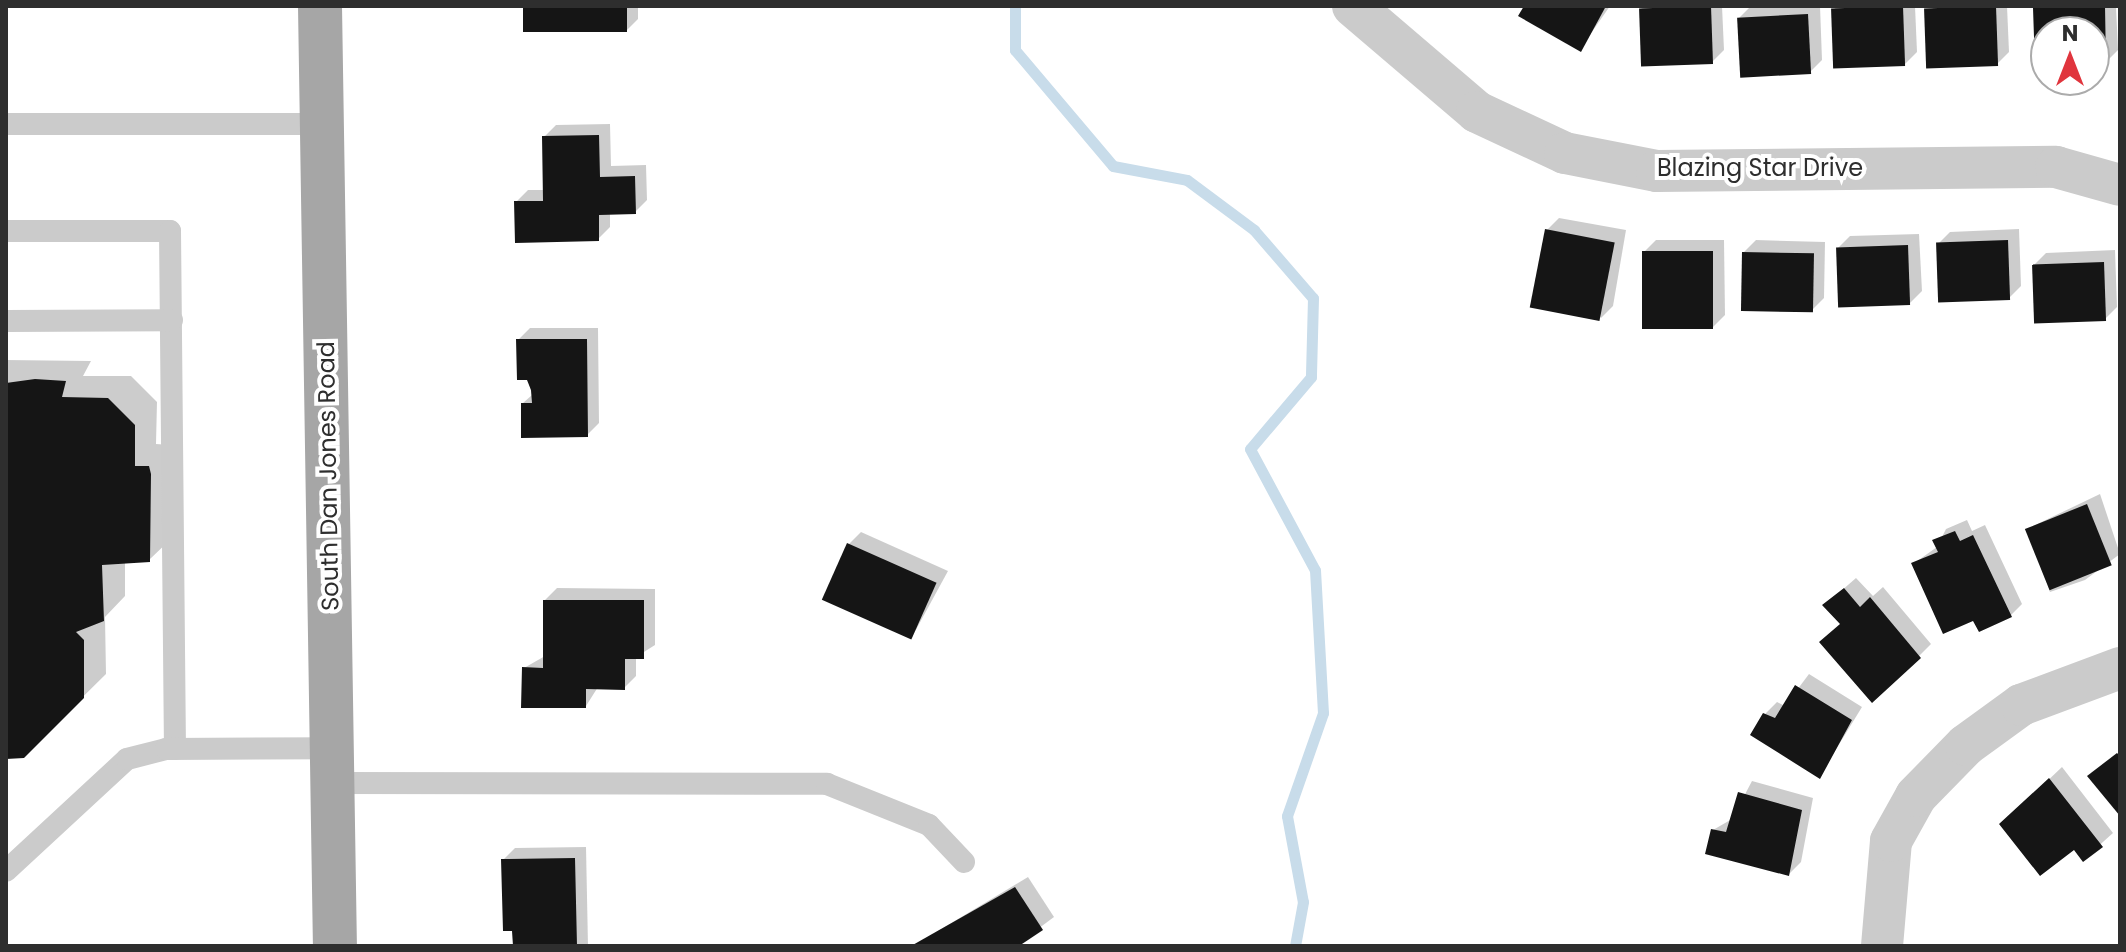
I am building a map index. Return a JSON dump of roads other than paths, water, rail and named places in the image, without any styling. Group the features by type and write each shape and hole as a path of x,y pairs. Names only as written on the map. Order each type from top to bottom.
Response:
{"main road":[{"name":"South Dan Jones Road","path":"320,6 335,946"}],"street":[{"name":"Blazing Star Drive","path":"1353,6 1477,112 1565,153 1657,171 2056,167 2120,185"},
{"path":"1882,946 1891,841 1916,796 1966,745 2021,705 2120,668"}],"lane":[{"path":"6,124 322,124"},
{"path":"6,231 170,231 175,749"},
{"path":"6,321 172,320"},
{"path":"6,871 127,759 175,749 333,766 827,784 929,825 964,862"}],"waterway":[{"path":"1015,6 1015,50 1113,166 1187,180 1254,230 1313,298 1311,377 1250,449 1315,570 1323,713 1287,816 1303,902 1295,946"}]}
